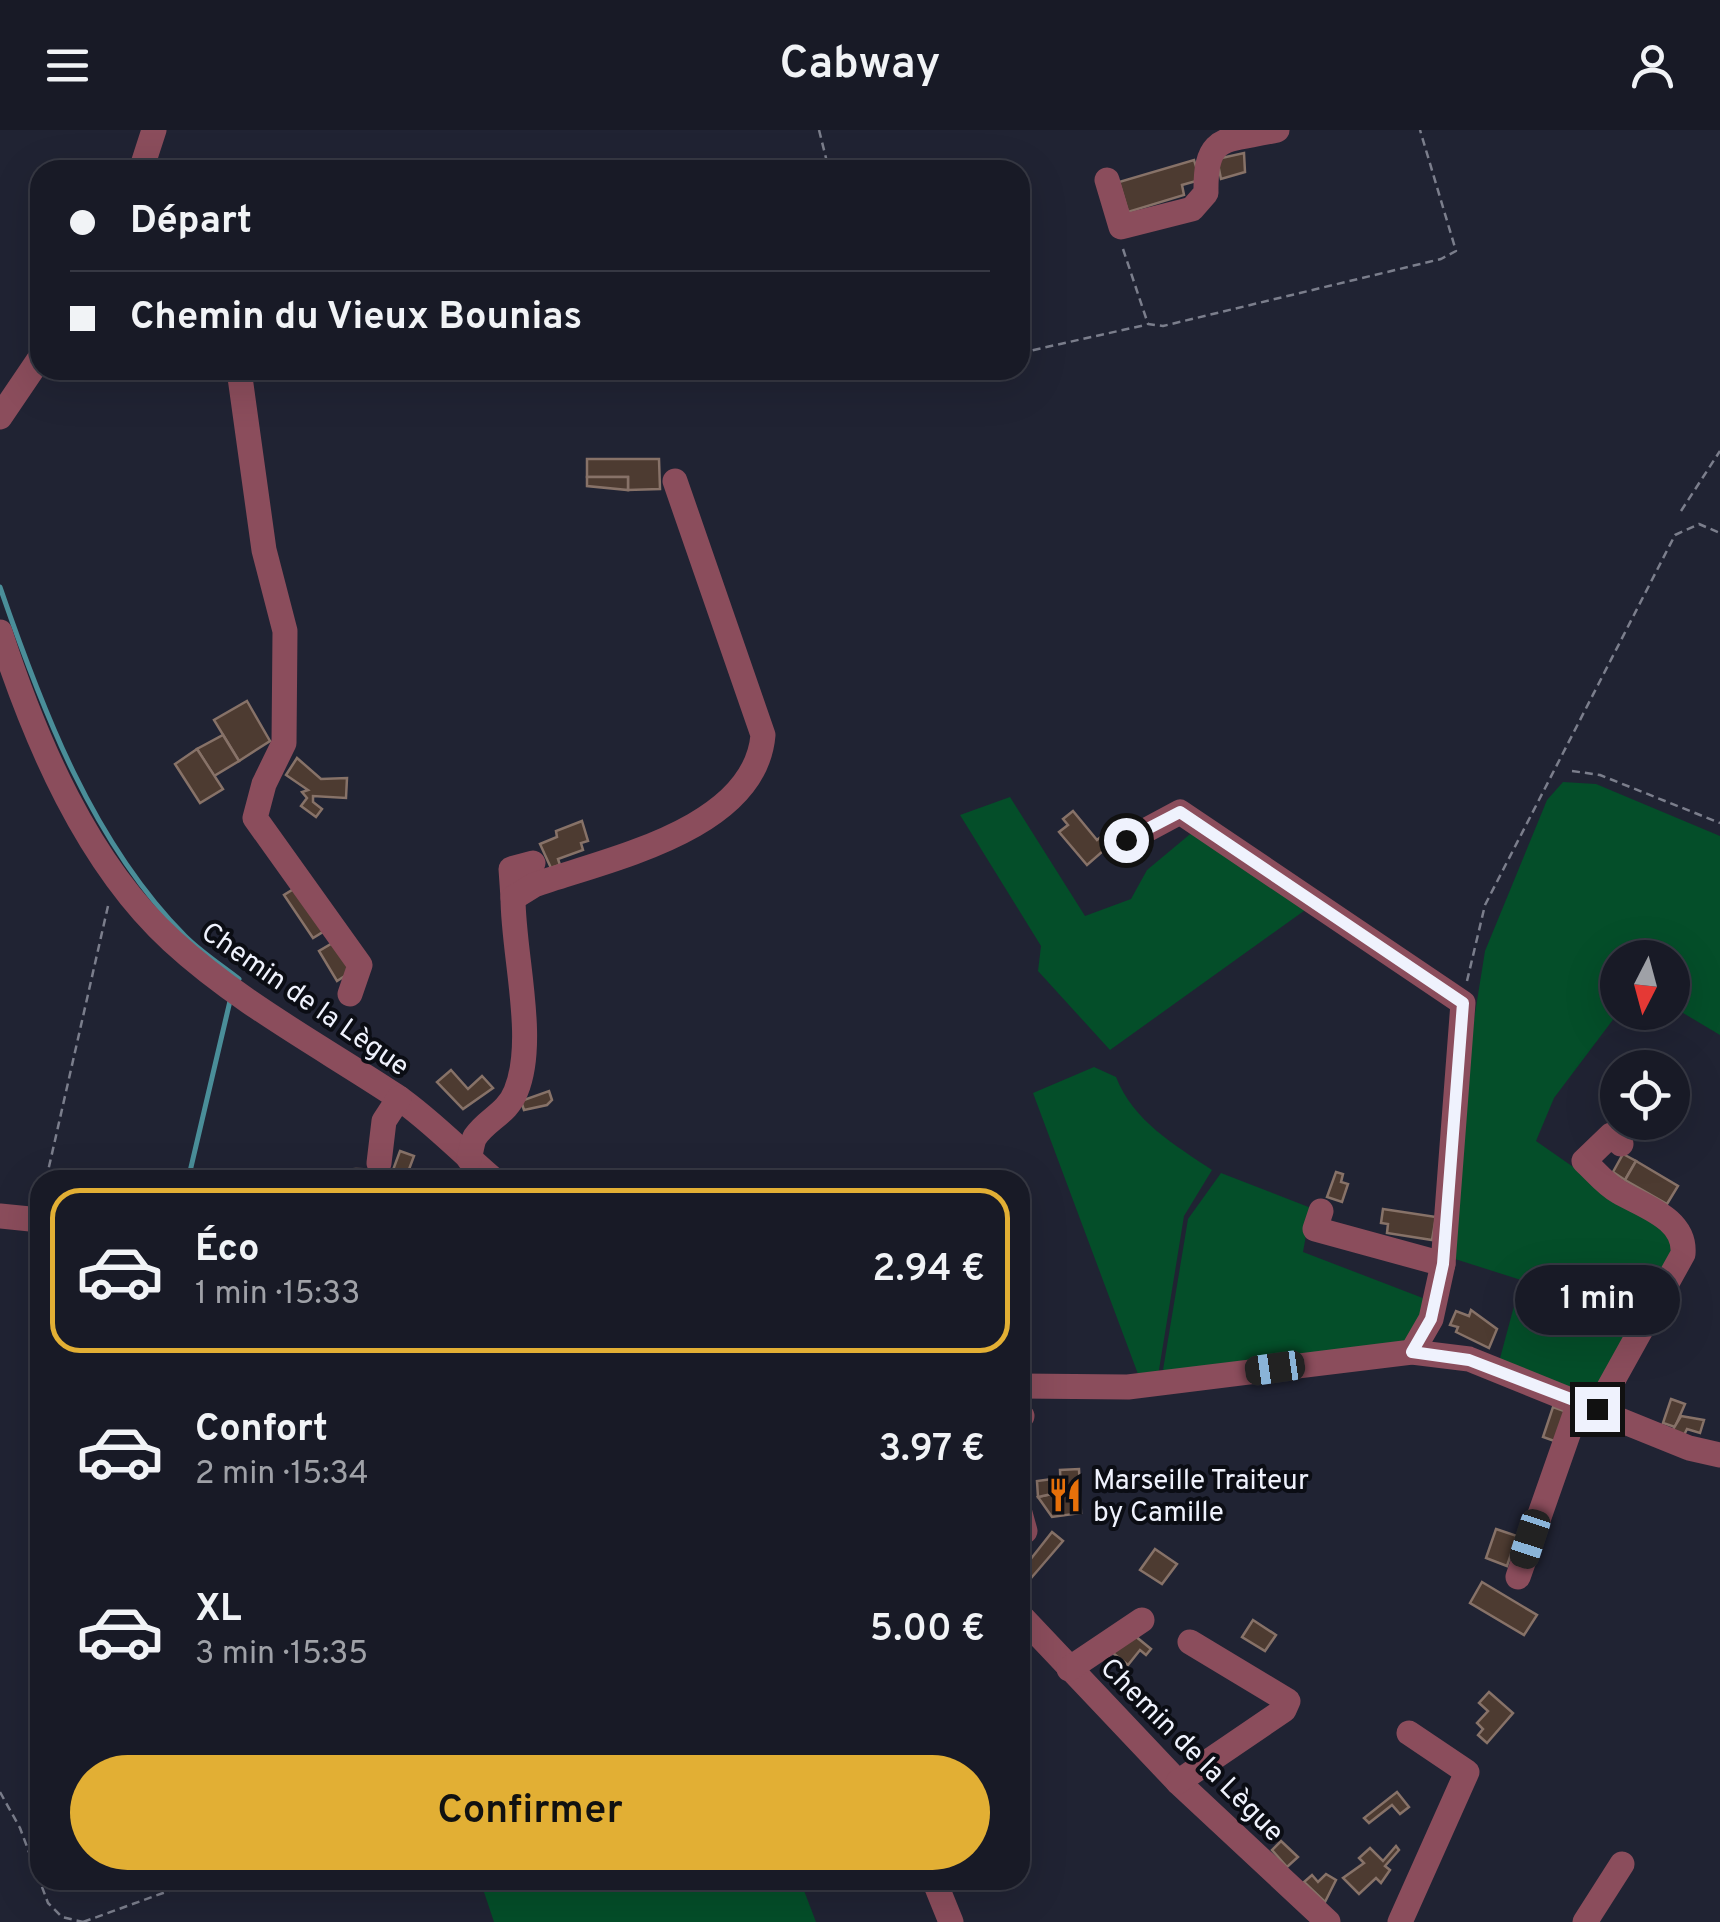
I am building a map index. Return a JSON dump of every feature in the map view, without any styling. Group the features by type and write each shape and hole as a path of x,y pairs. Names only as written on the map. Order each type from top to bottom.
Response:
{"street":[{"path":"145,160 154,130"},
{"path":"1108,180 1121,227 1192,209 1206,193 1205,159 1215,146 1277,130"},
{"path":"0,417 30,373"},
{"path":"240,380 264,550 285,631 284,743 264,784 255,818 360,965 350,994"},
{"path":"512,898 534,885 690,830 715,816 762,752 763,734 675,480"},
{"name":"Chemin de la Lègue","path":"0,632 44,747 79,814 147,913 202,966 398,1098 482,1170"},
{"path":"1126,840 1180,812 1463,1003 1443,1264 1431,1319 1412,1352"},
{"path":"469,1159 476,1136 498,1119 515,1094 521,1074 524,1041 510,868 533,863"},
{"path":"379,1164 384,1122 398,1098"},
{"path":"1518,1577 1588,1406 1683,1254 1684,1240 1677,1228 1647,1206 1616,1191 1584,1160 1612,1134 1621,1144"},
{"path":"1321,1211 1316,1229 1443,1264"},
{"path":"0,1216 30,1219"},
{"path":"1030,1386 1159,1384 1412,1352 1469,1360 1689,1448 1720,1455"},
{"path":"1069,1669 1142,1620"},
{"name":"Chemin de la Lègue","path":"1030,1626 1178,1782 1328,1922"},
{"path":"1178,1782 1284,1710 1288,1701 1190,1642"},
{"path":"1400,1922 1467,1772 1408,1734"},
{"path":"1585,1922 1622,1864"},
{"path":"938,1890 951,1922"}],"path":[{"path":"819,130 826,160"},
{"path":"1030,352 1148,324 1163,326 1440,259 1456,250 1420,130"},
{"path":"1121,227 1121,242 1148,324"},
{"path":"1681,511 1720,451"},
{"path":"1463,1003 1485,905 1675,535 1699,524 1720,533"},
{"path":"1572,771 1600,775 1720,823"},
{"path":"48,1170 108,906"},
{"path":"0,1792 30,1855"},
{"path":"43,1890 48,1903 62,1917 83,1922 171,1890"}],"green space":[{"path":"1563,782 1596,784 1720,836 1720,1035 1690,1017 1690,940 1600,940 1600,1030 1605,1030 1554,1098 1536,1141 1675,1238 1666,1272 1593,1400 1499,1362 1521,1280 1455,1259 1473,1026 1485,951 1547,800"},
{"path":"1010,797 1085,916 1131,899 1147,870 1195,830 1308,908 1110,1050 1038,971 1041,946 960,815"},
{"path":"1094,1067 1116,1077 1123,1093 1144,1119 1212,1170 1184,1216 1158,1376 1138,1374 1033,1093"},
{"path":"1221,1173 1311,1208 1303,1252 1428,1300 1405,1347 1162,1376 1188,1219"},
{"path":"483,1890 804,1890 816,1922 494,1922"}],"building":[{"path":"1244,153 1245,172 1221,179 1217,159"},
{"path":"1194,160 1200,180 1182,185 1184,195 1128,212 1119,182"},
{"path":"587,459 659,459 660,489 628,490 628,477 587,477"},
{"path":"587,477 628,477 628,490 587,486"},
{"path":"247,701 270,741 239,761 214,720"},
{"path":"223,735 239,761 214,776 197,749"},
{"path":"197,749 223,789 200,803 175,764"},
{"path":"297,758 321,779 347,778 346,798 313,796 313,802 322,809 316,817 301,806 307,798 302,792 308,790 286,775"},
{"path":"1073,811 1097,840 1102,836 1110,845 1087,865 1059,832 1068,825 1063,819"},
{"path":"582,821 588,841 581,843 583,850 558,859 560,865 551,868 540,844 557,837 556,831"},
{"path":"297,887 326,930 313,938 284,895"},
{"path":"336,941 354,970 337,981 319,951"},
{"path":"451,1070 468,1089 482,1076 493,1088 463,1109 437,1082"},
{"path":"549,1091 552,1100 547,1105 524,1110 521,1101"},
{"path":"400,1151 414,1156 409,1170 393,1170"},
{"path":"1623,1154 1636,1161 1625,1180 1613,1172"},
{"path":"1636,1161 1678,1186 1667,1204 1625,1180"},
{"path":"1336,1172 1343,1174 1341,1182 1348,1184 1342,1202 1327,1197"},
{"path":"1383,1209 1436,1217 1432,1240 1387,1233 1388,1224 1381,1223"},
{"path":"1471,1310 1497,1329 1489,1348 1450,1325 1456,1311 1469,1316"},
{"path":"1671,1399 1685,1404 1675,1427 1663,1423"},
{"path":"1553,1407 1567,1412 1557,1442 1543,1437"},
{"path":"1681,1416 1704,1420 1700,1433 1687,1429 1684,1435 1672,1431"},
{"name":"Marseille Traiteur by Camille","path":"1079,1469 1081,1513 1052,1517 1038,1497 1061,1492 1060,1470"},
{"path":"1060,1478 1061,1492 1038,1497 1037,1481"},
{"path":"1496,1529 1517,1536 1507,1566 1486,1558"},
{"path":"1052,1532 1063,1541 1030,1579 1030,1560"},
{"path":"1155,1549 1177,1564 1162,1584 1140,1570"},
{"path":"1482,1582 1537,1615 1524,1635 1470,1603"},
{"path":"1253,1620 1276,1635 1265,1651 1242,1637"},
{"path":"1129,1631 1151,1649 1146,1655 1140,1650 1128,1665 1113,1653"},
{"path":"1489,1692 1513,1713 1487,1743 1478,1735 1483,1729 1477,1723 1488,1711 1479,1703"},
{"path":"1397,1792 1409,1807 1400,1814 1392,1805 1369,1823 1364,1818"},
{"path":"1281,1841 1298,1857 1287,1867 1272,1850"},
{"path":"1396,1846 1399,1850 1385,1866 1390,1870 1381,1883 1376,1878 1359,1894 1343,1878 1364,1863 1359,1858 1370,1848 1383,1861"},
{"path":"1326,1874 1336,1880 1325,1902 1304,1882 1312,1875 1318,1882"}],"waterway":[{"path":"0,587 52,726 73,772 123,859 191,942 239,979"},
{"path":"190,1170 230,1001"}],"place":[{"name":"Marseille Traiteur by Camille","path":"1065,1495"}],"route":[{"path":"1126,840 1180,812 1238,854 1444,986 1463,1003 1443,1264 1431,1319 1412,1352 1469,1360 1597,1409"}]}
